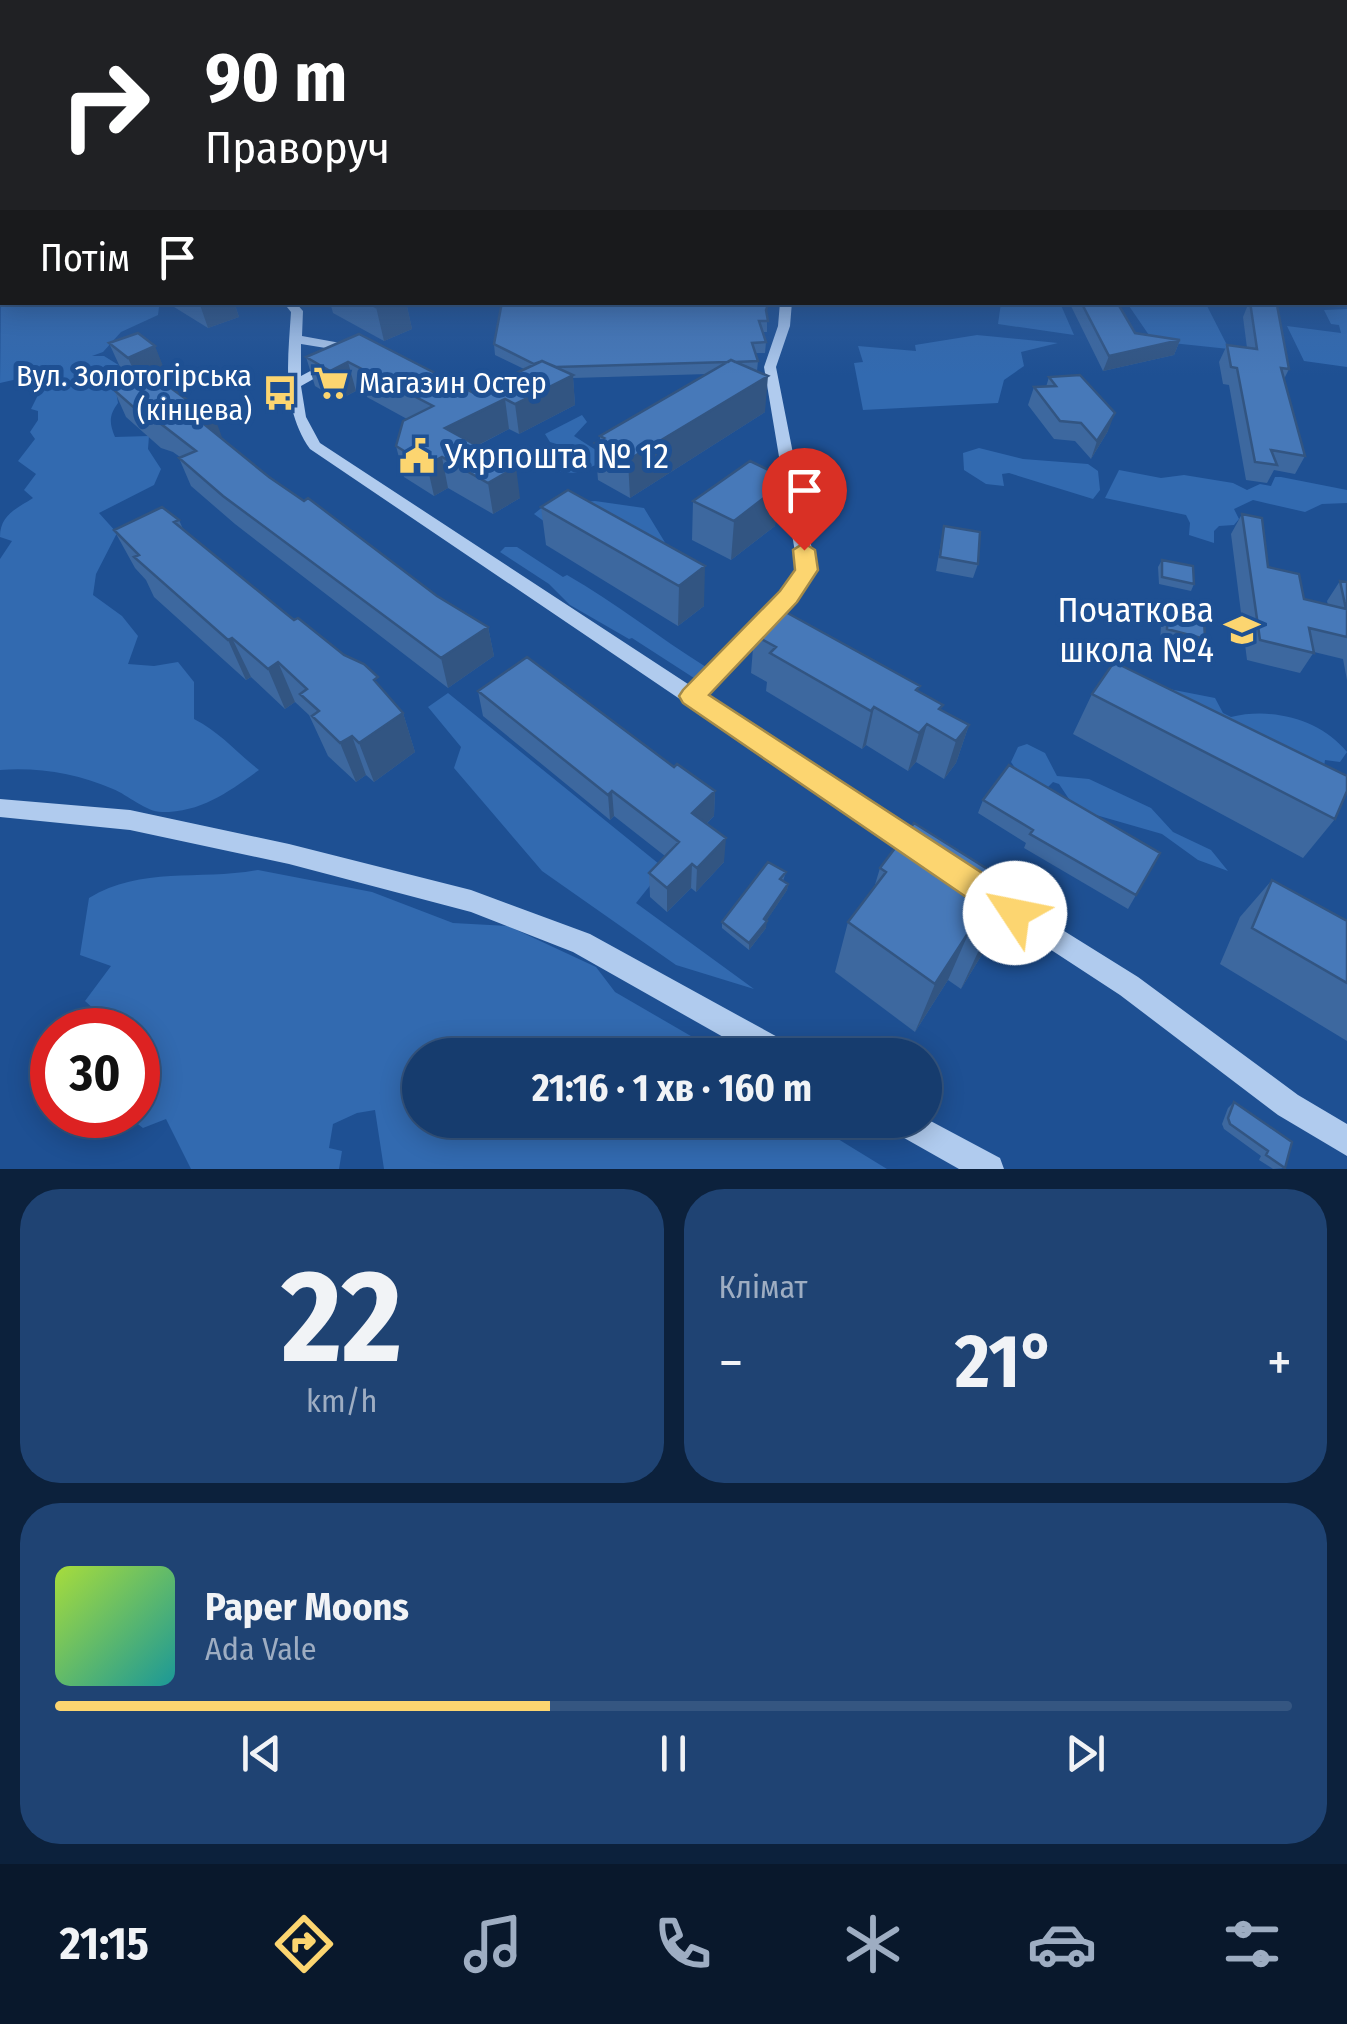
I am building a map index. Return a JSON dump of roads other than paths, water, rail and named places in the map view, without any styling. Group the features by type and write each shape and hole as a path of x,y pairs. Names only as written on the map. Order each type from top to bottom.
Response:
{"street":[{"path":"291,305 297,311 296,384 304,434 315,446 943,864"},
{"path":"692,696 788,597 806,570 770,366 784,326 786,305"},
{"path":"296,340 342,346 350,355 296,384"},
{"path":"0,808 130,820 289,854 471,902 582,943 752,1038"},
{"path":"976,886 1130,986 1288,1105 1347,1141"},
{"path":"933,1138 990,1169"}],"place":[{"name":"Магазин Остер","path":"331,383"},
{"name":"Вул. Золотогірська (кінцева)","path":"280,393"},
{"name":"Укрпошта № 12","path":"417,456"},
{"name":"Початкова школа №4","path":"1242,630"}]}
